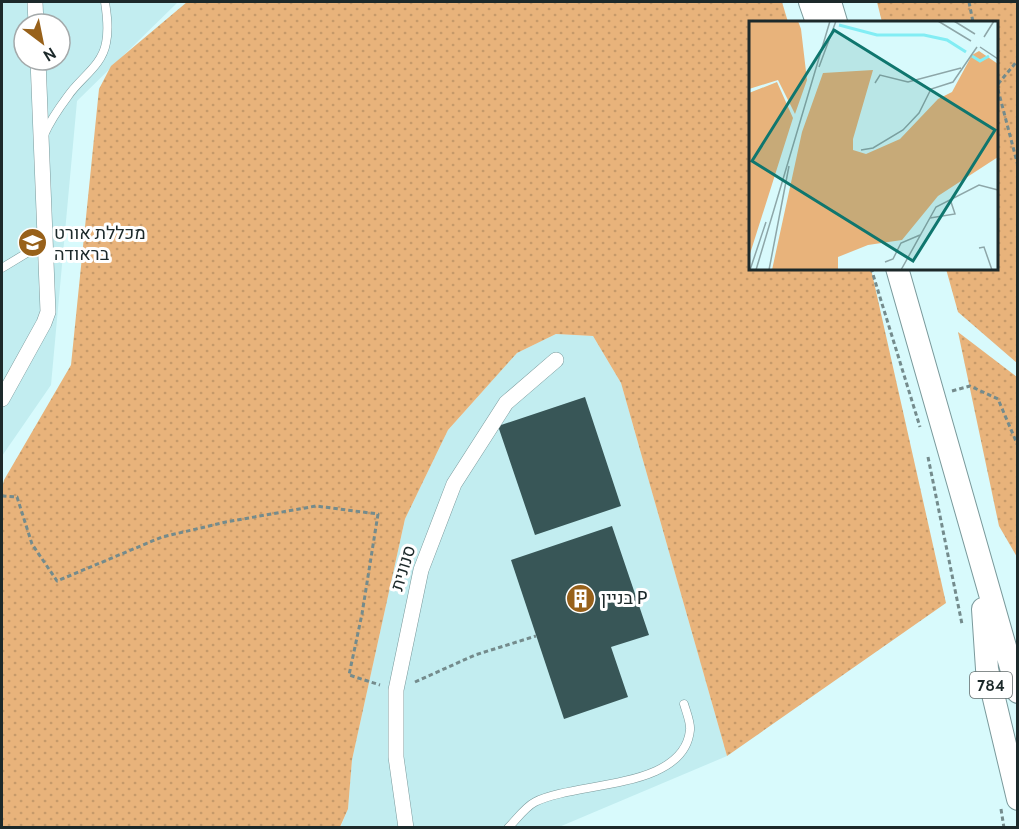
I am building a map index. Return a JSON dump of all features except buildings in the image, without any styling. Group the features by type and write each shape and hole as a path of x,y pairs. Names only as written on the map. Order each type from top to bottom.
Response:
{"main road":[{"path":"810,2 817,21"},
{"path":"831,2 836,21"},
{"name":"784","path":"898,270 1017,692"},
{"name":"784","path":"981,568 987,669 1009,802"}],"street":[{"path":"4,389 44,323 48,312 39,72"},
{"name":"סנונית","path":"406,828 396,757 396,690 421,570 454,484 506,403 556,360"}],"lane":[{"path":"42,139 55,113 90,72 103,52 108,23 105,2"},
{"path":"2,268 45,242"},
{"path":"508,828 534,802 572,791 650,775 670,764 681,756 691,730 684,704"}],"path":[{"path":"969,2 973,21"},
{"path":"998,82 1017,60"},
{"path":"998,87 1017,166"},
{"path":"872,270 920,428"},
{"path":"933,396 970,386 998,399 1017,446"},
{"path":"927,451 964,632"},
{"path":"2,496 17,497 32,544 57,581 162,537 226,522 316,506 378,514 362,614 349,675 396,690 475,655 536,636"},
{"path":"1004,828 1009,802"}],"shaded area":[{"name":"מכללת אורט בראודה","path":"2,2 178,2 77,101 51,385 2,456"},
{"path":"187,2 782,2 788,21 749,21 749,270 871,270 946,603 727,756 621,383 593,336 556,334 517,353 448,430 405,519 352,760 348,809 340,827 2,827 2,489 4,480 71,365 99,89 111,66"},
{"path":"877,2 1017,2 1017,363 958,312 946,270 998,270 998,21 882,21"},
{"path":"958,332 1017,377 1017,557 999,526"},
{"path":"556,334 593,336 621,383 727,756 559,827 340,828 348,809 352,760 405,519 448,430 517,353"}],"place":[{"name":"מכללת אורט בראודה","path":"33,243"},
{"name":"בניין P","path":"580,598"}]}
